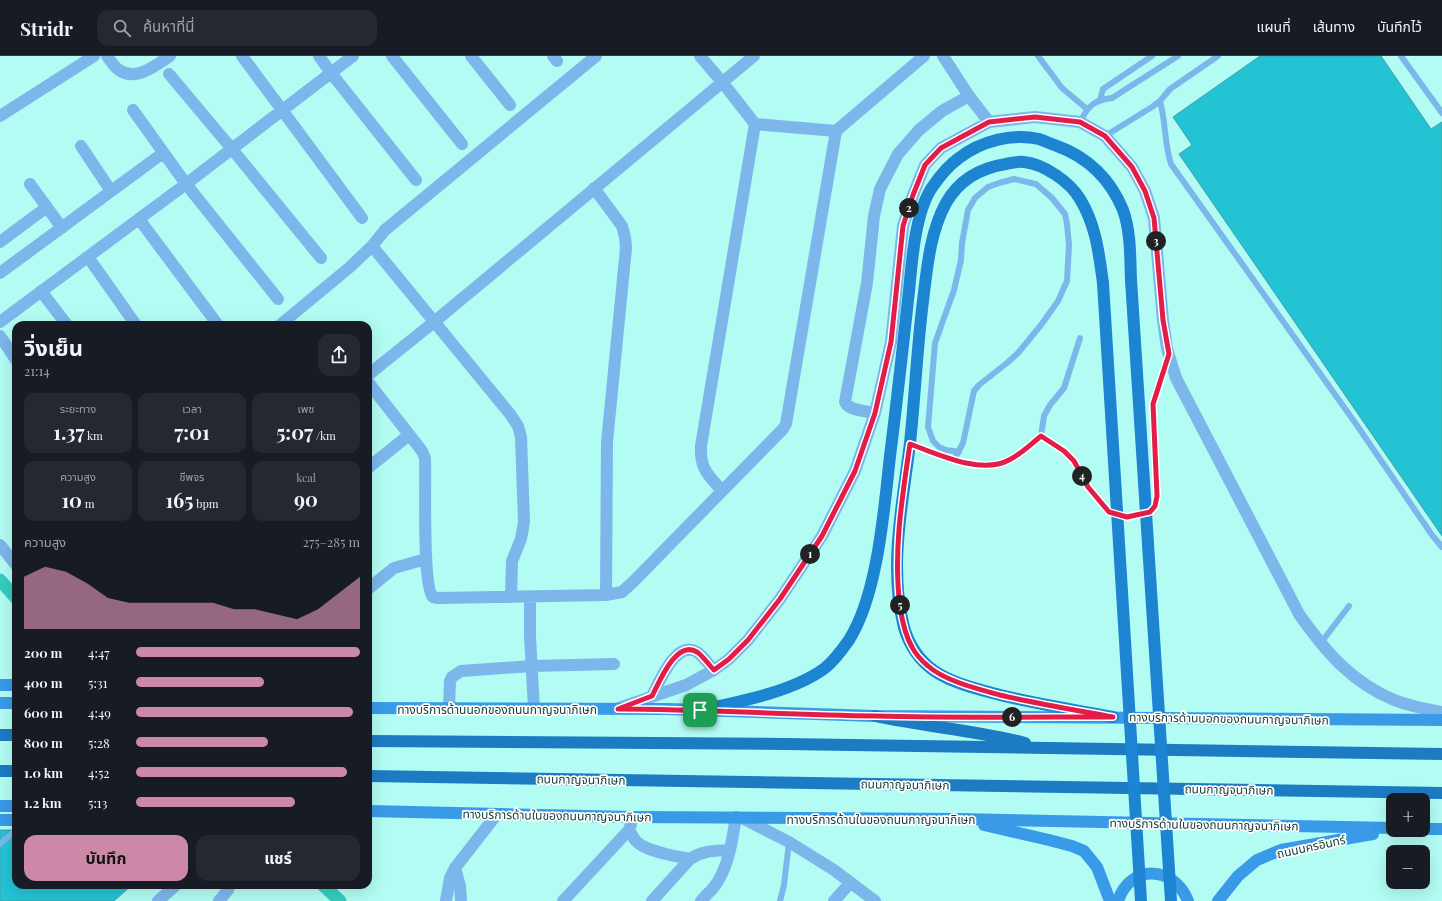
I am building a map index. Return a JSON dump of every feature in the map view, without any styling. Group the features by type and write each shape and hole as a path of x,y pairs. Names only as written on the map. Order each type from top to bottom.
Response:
{"highway":[{"path":"875,716 925,726 984,734 1042,748"},
{"path":"0,735 12,736"},
{"path":"372,741 616,742 1442,754"},
{"path":"0,771 12,771"},
{"name":"ถนนกาญจนาภิเษก","path":"372,776 1442,793"}],"main road":[{"path":"700,710 740,702 808,679 825,668 837,657 859,621 870,590 879,545 887,488 913,248 922,208 931,188 958,158 977,147 992,142 1009,138 1025,137 1040,140 1066,149 1082,157 1104,178 1123,211 1129,234 1171,901"},
{"path":"1113,717 1040,704 976,689 950,680 928,666 912,647 903,624 898,592 897,548 910,444 927,266 937,223 953,191 966,179 994,166 1023,162 1037,165 1049,171 1071,186 1080,199 1091,222 1099,247 1103,283 1141,901"},
{"path":"0,685 12,686"},
{"path":"0,703 12,703"},
{"name":"ทางบริการด้านนอกของถนนกาญจนาภิเษก","path":"372,708 700,710 777,714 875,716 1442,720"},
{"path":"0,806 12,806"},
{"name":"ทางบริการด้านในของถนนกาญจนาภิเษก","path":"372,811 632,817 961,819 1386,828"},
{"path":"961,819 1072,846 1084,852 1097,866 1110,901"},
{"path":"0,820 12,820"},
{"path":"1430,829 1442,829"},
{"name":"ถนนนครอินทร์","path":"1218,901 1238,876 1257,860 1281,850 1337,839 1386,832"},
{"path":"1118,901 1120,894 1128,883 1135,878 1149,874 1162,875 1170,878 1180,885 1188,901"}],"street":[{"path":"0,116 94,56"},
{"path":"107,56 123,73 133,74 145,72 170,56"},
{"path":"242,56 281,111 362,218"},
{"path":"319,56 416,180"},
{"path":"0,322 186,184 353,56"},
{"path":"392,56 462,144"},
{"path":"471,56 510,105"},
{"path":"285,321 337,278 372,246 385,230 596,56"},
{"path":"700,56 755,124 836,131"},
{"path":"372,372 754,56"},
{"path":"372,387 422,451 425,458 426,559 429,588 433,597 606,595 622,592 778,436 786,424 836,131 924,56"},
{"path":"943,56 969,96 989,122"},
{"path":"169,74 321,258"},
{"path":"875,413 851,408 845,402 866,291 874,216 880,189 898,154 919,130 942,111 969,96"},
{"path":"133,110 186,184 278,300"},
{"path":"618,709 686,685 714,670 729,659 748,640 780,599 822,536 855,471 875,413 891,342 903,226 925,165 941,148 989,122 1035,117 1080,122 1105,136 1132,167 1145,191 1154,218 1163,320 1169,354 1176,378 1299,614 1320,644 1342,667 1368,687 1395,701 1442,712"},
{"path":"722,491 701,462 701,446 755,124"},
{"path":"81,146 112,191"},
{"path":"0,273 163,153"},
{"path":"30,184 62,228"},
{"path":"594,188 622,226 626,248 607,442 606,595"},
{"path":"0,242 47,207"},
{"path":"139,219 215,321"},
{"path":"372,246 510,414 518,426 521,438 524,522 521,539 512,561 511,597"},
{"path":"88,257 133,321"},
{"path":"41,291 64,321"},
{"path":"0,336 12,354"},
{"path":"372,465 409,435"},
{"path":"0,545 12,560"},
{"path":"372,586 394,568 426,559"},
{"path":"530,597 534,709"},
{"path":"652,696 668,666 680,653 692,650 698,653 714,670"},
{"path":"449,709 450,681 456,673 461,670 532,666 614,664"},
{"path":"446,901 450,878 455,868 497,814"},
{"path":"563,901 629,830 632,817"},
{"path":"701,901 714,887 719,878 730,850 739,818 789,842 834,870 875,901"},
{"path":"629,830 636,841 641,845 652,850 690,859"},
{"path":"652,901 690,859 701,853 730,850"},
{"path":"455,868 460,886 461,901"},
{"path":"834,901 850,883"},
{"path":"158,901 172,889"},
{"path":"219,901 228,889"}],"lane":[{"path":"1038,56 1062,88 1087,109"},
{"path":"1100,100 1103,89 1152,56"},
{"path":"1080,122 1087,109 1100,100 1112,98 1178,56"},
{"path":"1105,136 1152,107 1160,101 1170,89 1218,56"},
{"path":"1401,56 1442,113"},
{"path":"1160,101 1164,116 1167,151 1171,164 1356,424 1432,535 1442,547"},
{"path":"954,460 958,452 965,435 974,391 979,385 1018,353 1058,301 1067,281 1068,224 1064,214 1052,198 1036,184 1014,179 998,183 988,187 975,198 968,210 962,243 961,260 954,290 935,343 928,427 933,441 939,447 958,452"},
{"path":"910,444 954,460 983,466 998,464 1009,460 1041,436 1044,416 1050,405 1064,388 1080,338"},
{"path":"1041,436 1064,451 1074,461 1088,487 1109,512 1127,517 1150,512 1155,506 1157,496 1153,404 1169,354"},
{"path":"1320,644 1349,606"},
{"path":"0,844 12,834"},
{"path":"780,901 784,886 789,842"}],"building":[{"path":"1260,56 1381,56 1431,129 1442,122 1442,536 1179,154 1192,145 1173,117"},
{"path":"0,830 12,830 12,889 128,889 114,901 0,901"}],"waterway":[{"path":"0,580 12,594"},
{"path":"327,889 340,901"}],"route":[{"path":"1035,117 1080,122 1105,136 1132,167 1145,191 1154,218 1163,320 1169,354 1153,404 1157,496 1155,506 1150,512 1127,517 1109,512 1088,487 1074,461 1064,451 1041,436 1022,452 1009,460 998,464 983,466 954,460 910,444 897,548 898,592 903,624 912,647 928,666 950,680 976,689 1040,704 1113,717 875,716 777,714 700,710 618,709 652,696 668,666 680,653 692,650 698,653 714,670 729,659 748,640 780,599 822,536 855,471 875,413 891,342 903,226 925,165 941,148 989,122 1035,117"}]}
